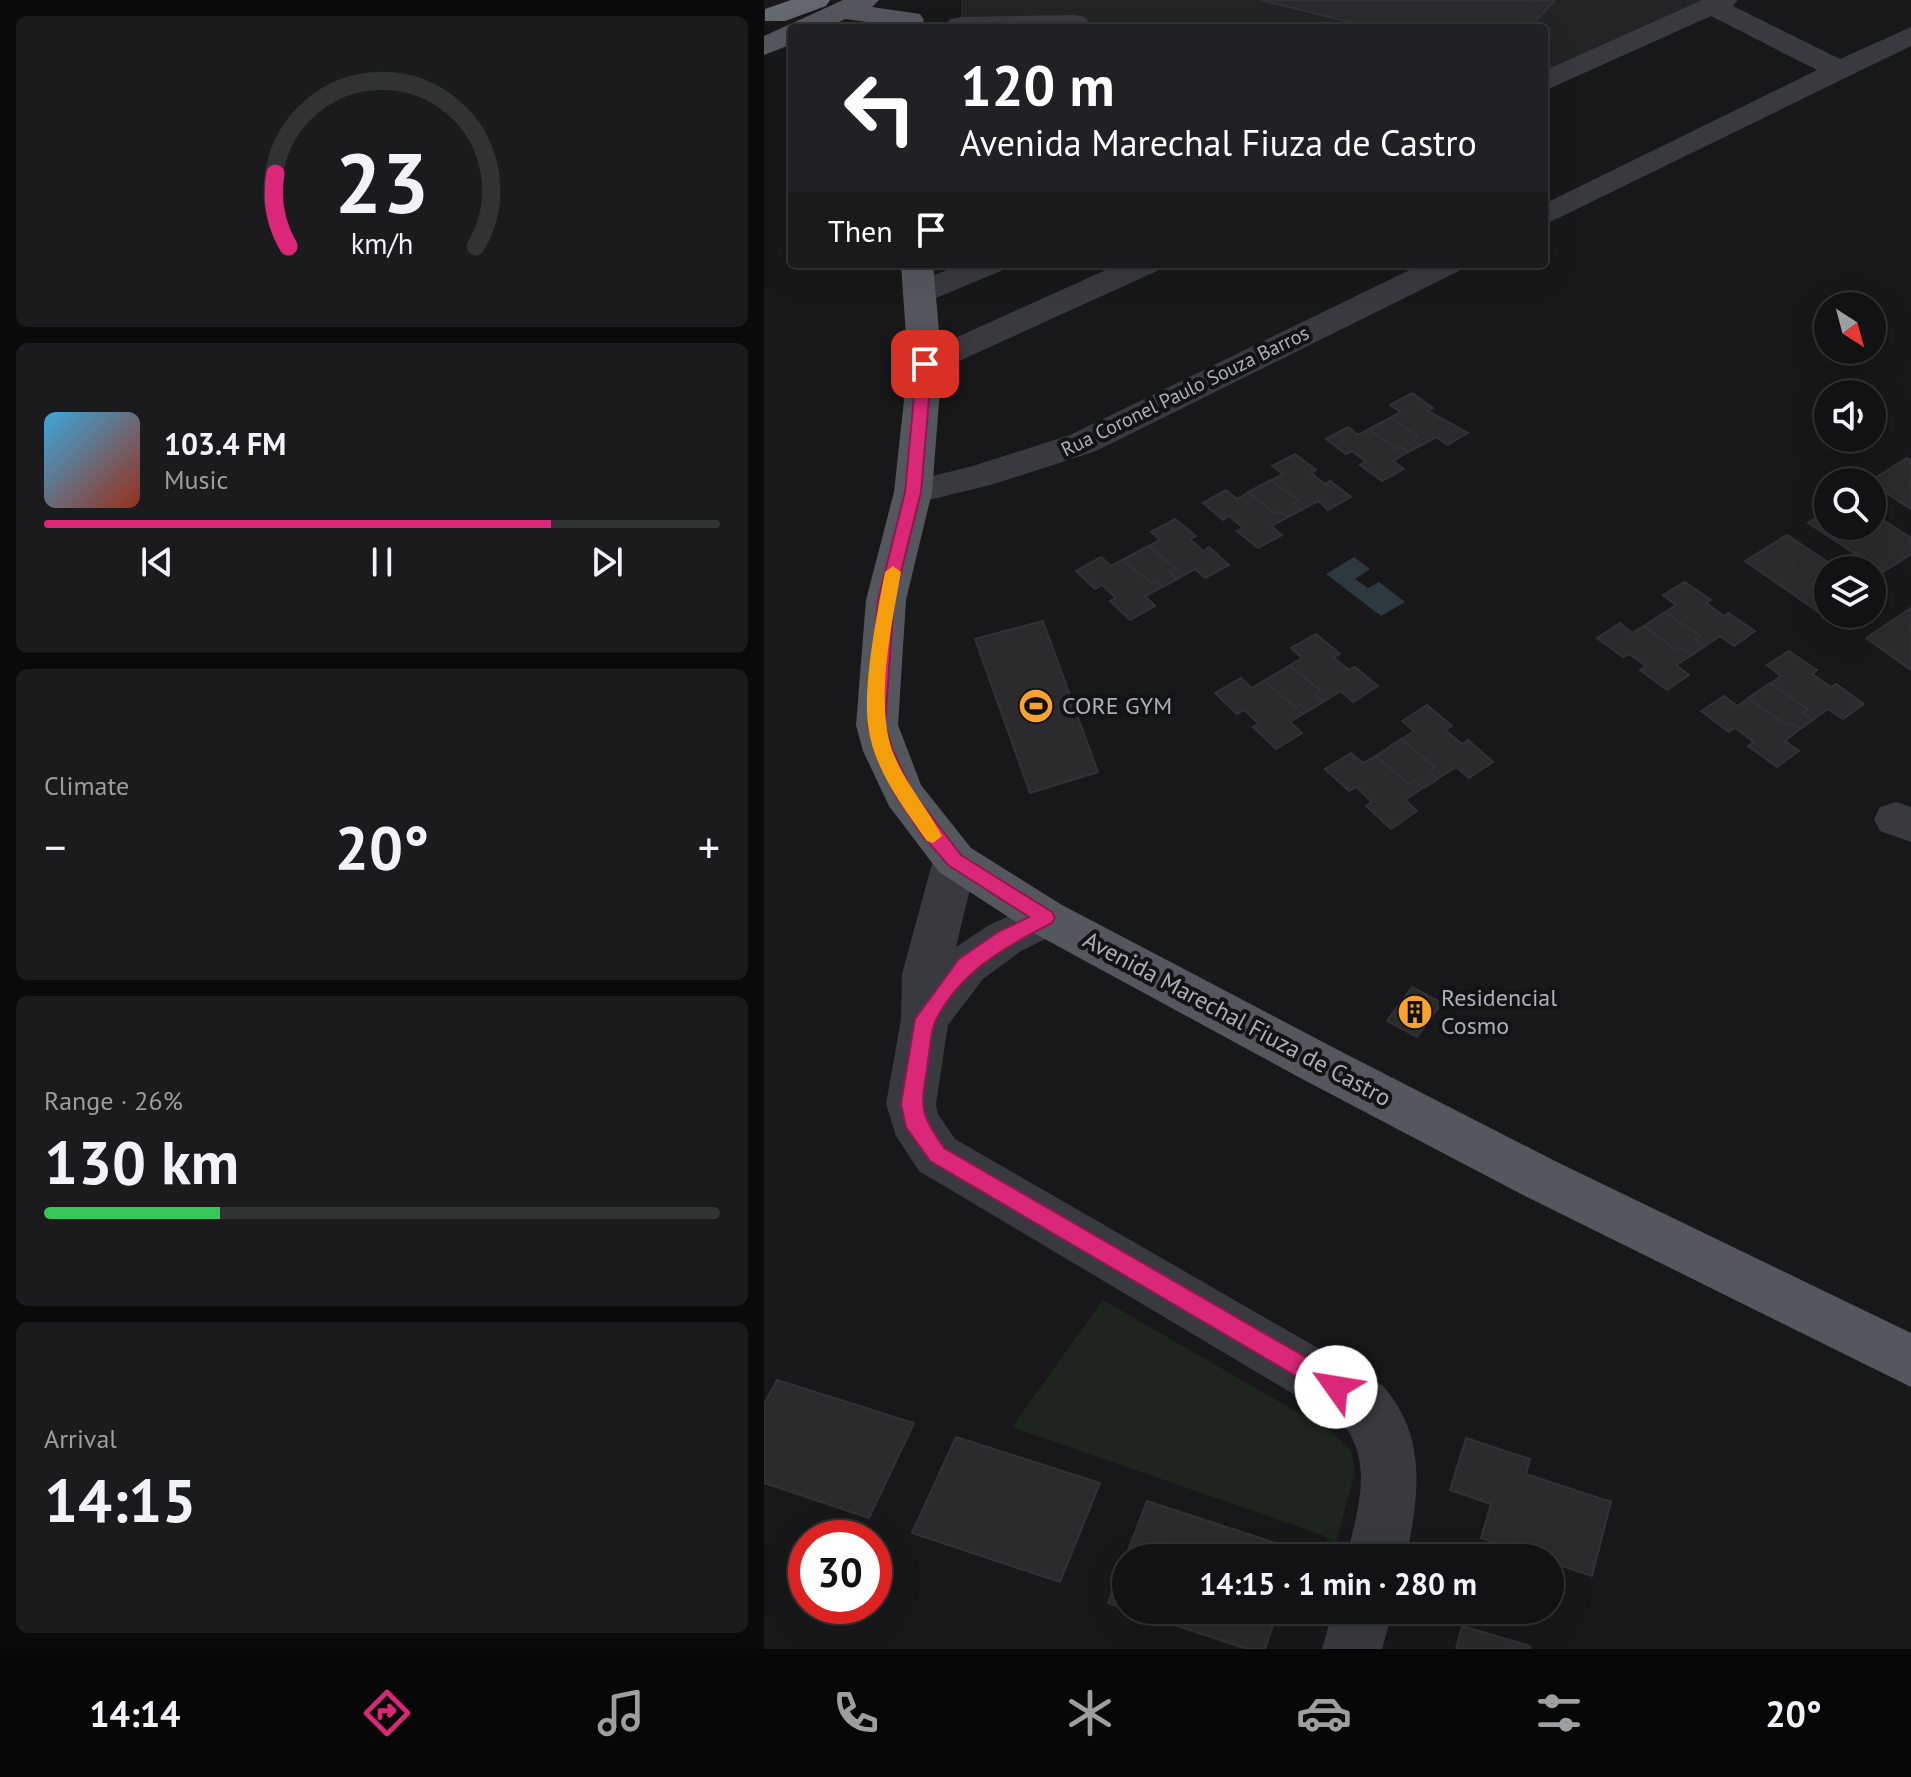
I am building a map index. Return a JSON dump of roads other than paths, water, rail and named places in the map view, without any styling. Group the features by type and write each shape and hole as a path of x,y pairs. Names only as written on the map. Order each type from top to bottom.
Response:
{"highway":[{"path":"777,23 802,0"},
{"path":"777,23 816,0"}],"main road":[{"path":"814,24 854,5 911,16"},
{"path":"764,47 777,23"},
{"name":"Avenida Marechal Fiuza de Castro","path":"918,279 925,364 913,492 886,600 877,725 884,751 904,794 955,860 1046,918 1539,1178 1911,1361"}],"street":[{"path":"1548,80 1718,3 1837,69"},
{"path":"961,18 1077,17"},
{"path":"1548,214 1911,35"},
{"path":"918,279 971,268"},
{"path":"925,364 1137,268"},
{"name":"Rua Coronel Paulo Souza Barros","path":"913,492 996,472 1083,443 1440,268"},
{"path":"955,860 926,974 925,1019 911,1104 918,1130 937,1155 1362,1404 1381,1428 1388,1462 1388,1505 1379,1544"},
{"path":"925,1019 966,965 1005,938 1046,918"},
{"path":"1352,1649 1359,1624"}],"place":[{"name":"CORE GYM","path":"1036,706"},
{"name":"Residencial Cosmo","path":"1415,1012"}]}
